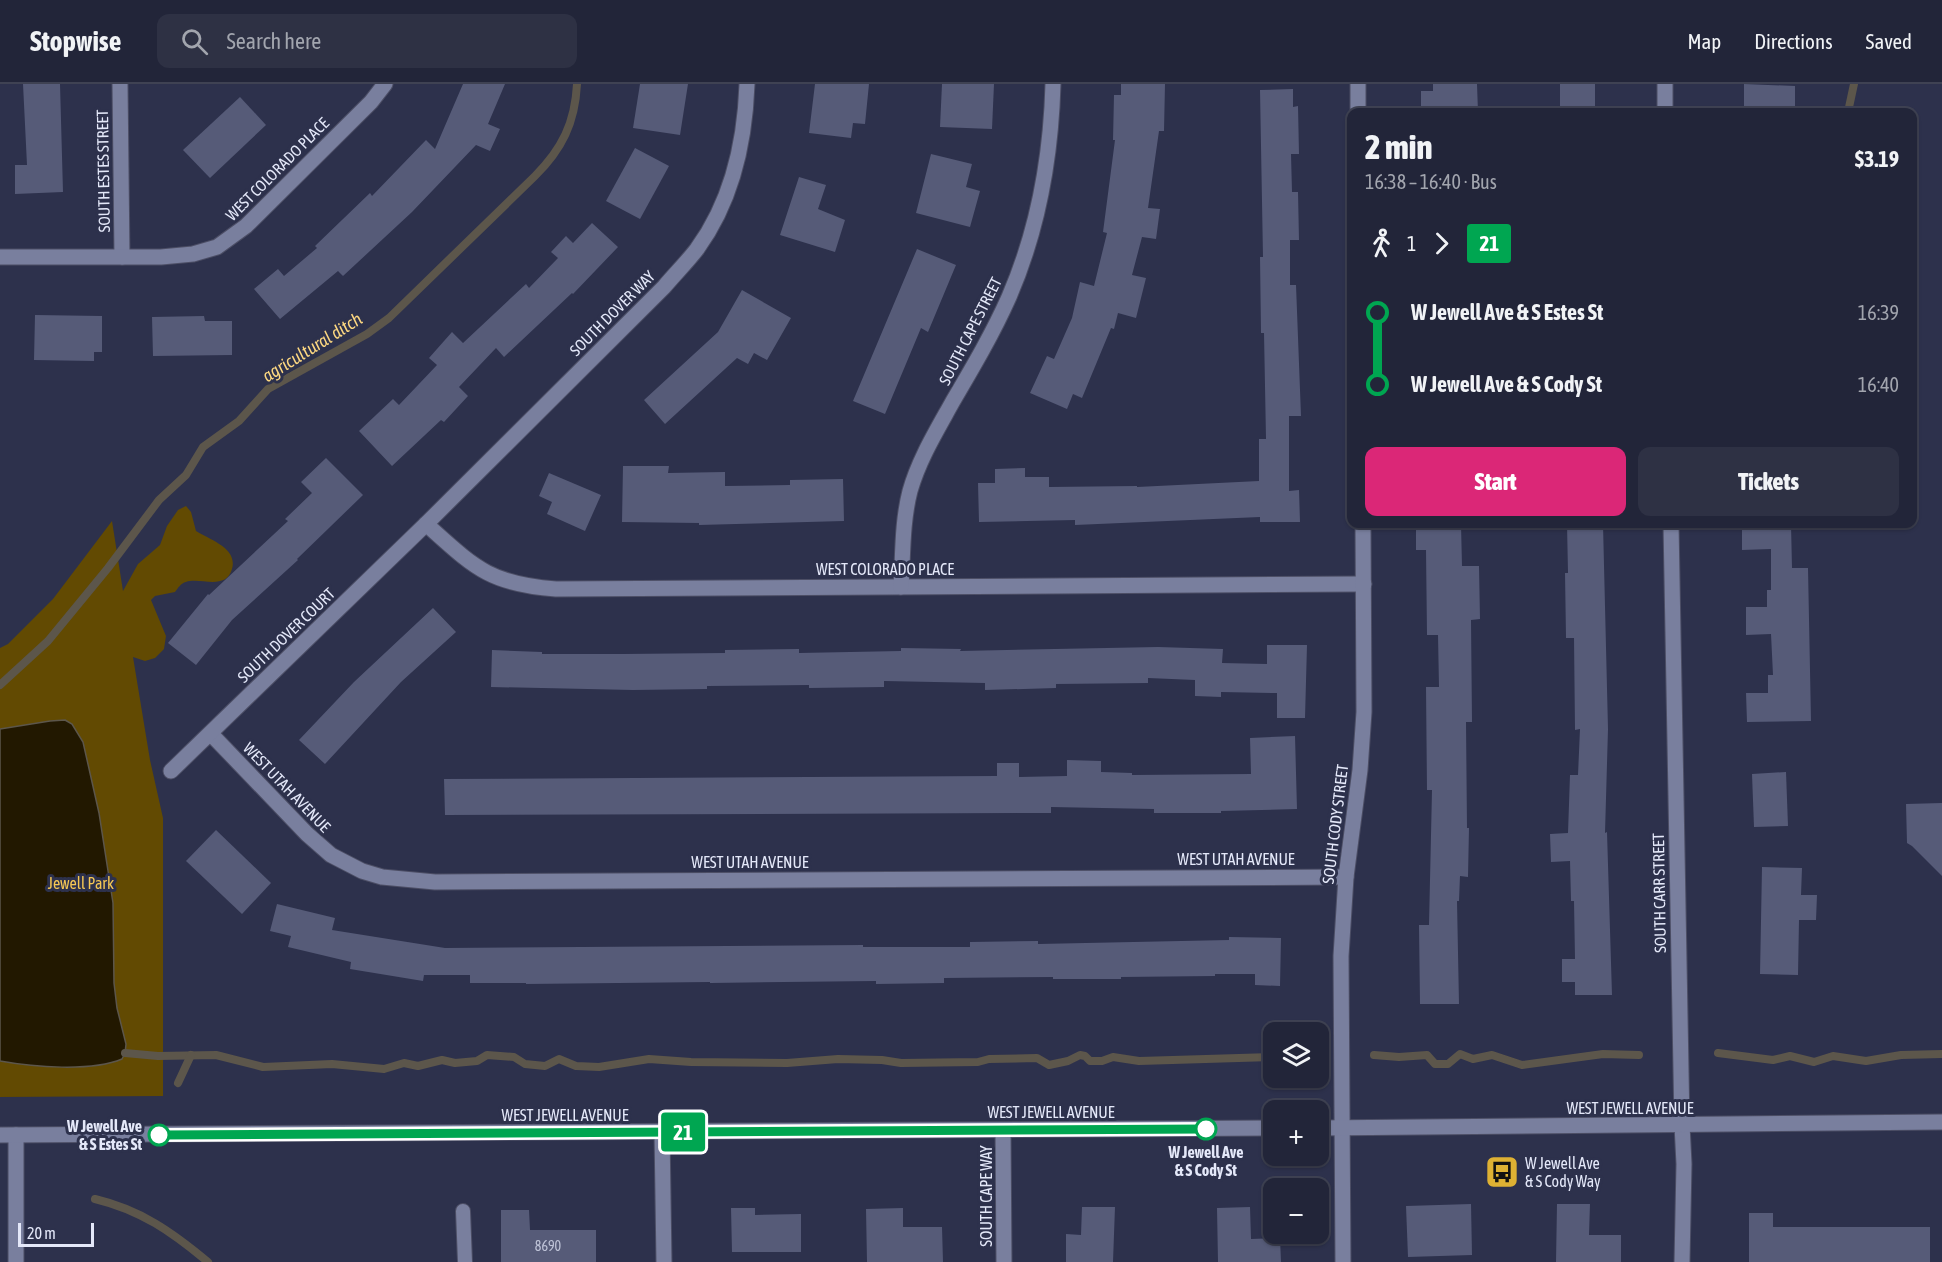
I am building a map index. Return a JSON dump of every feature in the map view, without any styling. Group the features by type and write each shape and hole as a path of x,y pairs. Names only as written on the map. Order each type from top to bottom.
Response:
{"street":[{"name":"SOUTH ESTES STREET","path":"120,84 122,257"},
{"name":"WEST COLORADO PLACE","path":"0,257 161,257 193,254 217,247 232,238 371,102 385,84"},
{"name":"SOUTH DOVER WAY","path":"426,524 664,287 698,248 728,192 735,169 746,114 747,84"},
{"name":"SOUTH CAPE STREET","path":"901,586 906,511 920,463 1009,298 1032,232 1046,164 1053,84"},
{"path":"1358,84 1358,108"},
{"path":"1665,84 1665,108"},
{"name":"WEST COLORADO PLACE","path":"426,524 481,571 514,584 533,587 568,589 1364,584"},
{"name":"SOUTH DOVER COURT","path":"171,771 426,524"},
{"name":"SOUTH CODY STREET","path":"1343,1262 1341,956 1346,877 1360,770 1364,712 1363,528"},
{"name":"SOUTH CARR STREET","path":"1671,528 1684,1164 1682,1262"},
{"name":"WEST UTAH AVENUE","path":"211,734 323,849 362,871 397,880 435,882 1346,877"},
{"name":"WEST JEWELL AVENUE","path":"1329,1128 1942,1122"},
{"name":"WEST JEWELL AVENUE","path":"8,1136 1263,1128"},
{"name":"SOUTH CAPE WAY","path":"1003,1131 1004,1262"},
{"path":"662,1132 664,1262"},
{"path":"8,1136 16,1262"}],"lane":[{"path":"463,1211 465,1262"}],"green space":[{"name":"Jewell Park","path":"186,506 191,512 196,531 227,550 233,562 229,576 224,580 186,582 175,592 155,596 151,600 166,636 164,649 155,658 145,661 133,657 150,760 163,818 163,1096 0,1097 0,648 8,644 53,599 112,521 123,591 138,564 160,545 167,526 178,510"}],"shaded area":[{"path":"65,720 72,724 83,742 99,813 113,903 114,983 117,1008 126,1044 122,1059 94,1066 78,1067 0,1061 0,729"}],"building":[{"path":"23,84 60,84 63,192 15,194 15,165 27,165"},
{"path":"463,84 505,84 488,124 500,129 490,151 476,145 412,212 343,276 338,271 280,319 254,289 278,269 284,276 317,248 315,246 370,193 372,196 426,140 435,149"},
{"path":"640,84 688,84 680,135 633,128"},
{"path":"815,84 869,84 865,124 853,123 851,138 809,133"},
{"path":"942,84 994,84 992,129 940,127"},
{"path":"1121,84 1165,84 1164,131 1159,131 1148,208 1160,209 1156,239 1142,237 1132,275 1146,278 1136,318 1118,313 1114,329 1111,328 1082,398 1073,394 1067,409 1030,393 1047,356 1054,359 1072,318 1080,282 1094,286 1107,233 1103,232 1115,140 1113,140 1114,95 1121,95"},
{"path":"1433,84 1477,84 1478,108 1421,108 1421,91 1433,91"},
{"path":"1560,84 1595,84 1595,108 1560,108"},
{"path":"1744,84 1795,86 1795,108 1744,108"},
{"path":"1293,89 1293,107 1298,106 1299,154 1291,154 1292,192 1298,192 1299,240 1290,240 1290,285 1296,285 1301,416 1289,416 1289,491 1299,490 1300,522 1260,522 1260,517 1075,525 1075,520 979,522 978,483 995,483 995,469 1025,468 1025,477 1049,477 1049,487 1137,487 1259,481 1259,439 1266,439 1264,333 1261,333 1260,257 1263,257 1260,90"},
{"path":"240,97 266,125 210,178 183,150"},
{"path":"635,148 669,166 640,219 606,201"},
{"path":"931,154 972,164 966,187 980,191 970,227 916,213"},
{"path":"799,177 826,185 818,209 845,220 835,252 780,235"},
{"path":"592,223 618,247 573,294 504,357 496,348 459,387 468,396 444,422 441,420 392,466 359,431 393,399 399,405 437,365 429,358 452,332 463,343 526,284 529,288 558,258 551,252 566,236 573,243"},
{"path":"917,249 956,265 928,332 921,328 885,414 853,401"},
{"path":"742,290 791,318 767,360 754,353 748,364 737,358 665,424 644,400 718,332"},
{"path":"35,315 102,316 102,352 94,352 94,361 34,360"},
{"path":"204,316 205,321 232,321 232,355 153,356 152,317"},
{"path":"326,458 363,495 298,560 232,620 196,665 168,643 208,594 288,521 285,519 312,493 301,482"},
{"path":"623,466 669,466 668,473 725,472 725,486 790,485 790,480 843,479 844,521 699,525 699,523 622,522"},
{"path":"549,473 601,495 585,531 547,514 552,502 539,496"},
{"path":"1416,528 1461,528 1462,566 1479,566 1480,619 1471,620 1472,722 1466,722 1468,877 1460,876 1459,901 1457,901 1459,1004 1420,1004 1419,925 1429,925 1432,790 1427,790 1426,687 1439,687 1438,635 1427,635 1426,550 1416,550"},
{"path":"1567,528 1603,528 1608,729 1605,833 1607,832 1612,995 1575,995 1575,982 1562,982 1562,959 1575,959 1574,901 1571,901 1570,861 1551,862 1550,834 1568,833 1570,775 1578,775 1580,729 1575,730 1574,638 1566,638 1565,573 1568,573"},
{"path":"1742,528 1791,528 1792,568 1808,568 1811,721 1747,722 1746,693 1768,693 1768,675 1773,675 1771,634 1746,635 1746,607 1767,607 1767,590 1771,590 1771,549 1742,550"},
{"path":"433,608 456,632 401,682 325,764 299,740 354,682"},
{"path":"1267,645 1307,645 1305,718 1277,718 1277,693 1221,692 1221,697 1195,696 1195,680 1148,678 1148,683 1056,684 1056,688 985,690 985,683 884,681 884,687 707,686 707,689 633,690 491,687 492,650 542,652 542,654 623,654 725,653 725,650 799,649 799,653 901,651 901,648 961,649 960,651 1158,647 1223,649 1222,663 1267,664"},
{"path":"1295,736 1297,809 1221,811 1221,813 1154,813 1154,809 1051,807 1051,813 445,815 444,779 997,776 997,763 1019,763 1019,777 1067,776 1067,760 1101,761 1101,772 1132,773 1132,775 1251,774 1250,738"},
{"path":"1786,772 1788,826 1754,827 1752,774"},
{"path":"1942,803 1942,876 1907,843 1906,804"},
{"path":"216,830 271,883 242,914 186,861"},
{"path":"1762,867 1802,868 1801,895 1817,895 1816,920 1799,920 1798,975 1760,974"},
{"path":"277,904 335,918 332,930 445,948 863,945 863,947 970,947 970,942 1038,941 1038,944 1229,940 1229,937 1281,938 1280,986 1255,985 1255,974 1121,977 1121,979 944,978 944,983 876,984 876,981 470,983 470,975 424,975 423,981 350,969 351,962 288,947 291,936 270,931"},
{"path":"1471,1204 1472,1255 1408,1257 1406,1206"},
{"path":"1557,1204 1590,1204 1589,1235 1621,1235 1621,1262 1556,1262"},
{"path":"1082,1207 1115,1207 1113,1262 1066,1262 1066,1234 1081,1235"},
{"path":"1250,1207 1251,1239 1263,1239 1263,1244 1280,1244 1281,1262 1218,1262 1217,1208"},
{"path":"731,1208 755,1208 755,1215 801,1214 801,1252 732,1252"},
{"path":"903,1208 903,1227 942,1227 943,1262 867,1262 866,1209"},
{"path":"501,1210 529,1210 530,1230 596,1230 596,1262 501,1262"},
{"path":"1749,1213 1773,1213 1773,1227 1930,1227 1930,1262 1749,1262"}],"waterway":[{"name":"agricultural ditch","path":"0,685 48,641 108,568 159,500 186,475 203,447 239,421 268,389 367,334 389,318 535,176 553,156 565,135 573,111 577,84"},
{"path":"1849,108 1854,84"},
{"path":"125,1053 158,1056 216,1055 263,1067 332,1064 384,1069 404,1063 418,1066 442,1060 455,1063 477,1061 487,1055 514,1057 525,1064 545,1066 559,1059 576,1066 599,1067 649,1059 787,1063 838,1059 901,1063 978,1062 989,1059 1037,1058 1049,1065 1068,1061 1080,1055 1090,1061 1102,1061 1113,1057 1139,1061 1263,1057"},
{"path":"1718,1053 1773,1060 1790,1056 1814,1062 1833,1056 1866,1061 1901,1055 1942,1054"},
{"path":"1374,1055 1399,1057 1427,1055 1435,1064 1448,1064 1460,1054 1473,1059 1492,1055 1522,1065 1603,1054 1639,1055"},
{"path":"178,1083 191,1055"},
{"name":"agricultural ditch","path":"95,1199 127,1209 155,1223 208,1262"}],"bus line":[{"name":"21","path":"159,1135 1206,1129"}],"place":[{"name":"W Jewell Ave & S Cody St","path":"1206,1129"},
{"name":"W Jewell Ave & S Estes St","path":"159,1135"},
{"name":"W Jewell Ave & S Cody Way","path":"1502,1172"}]}
